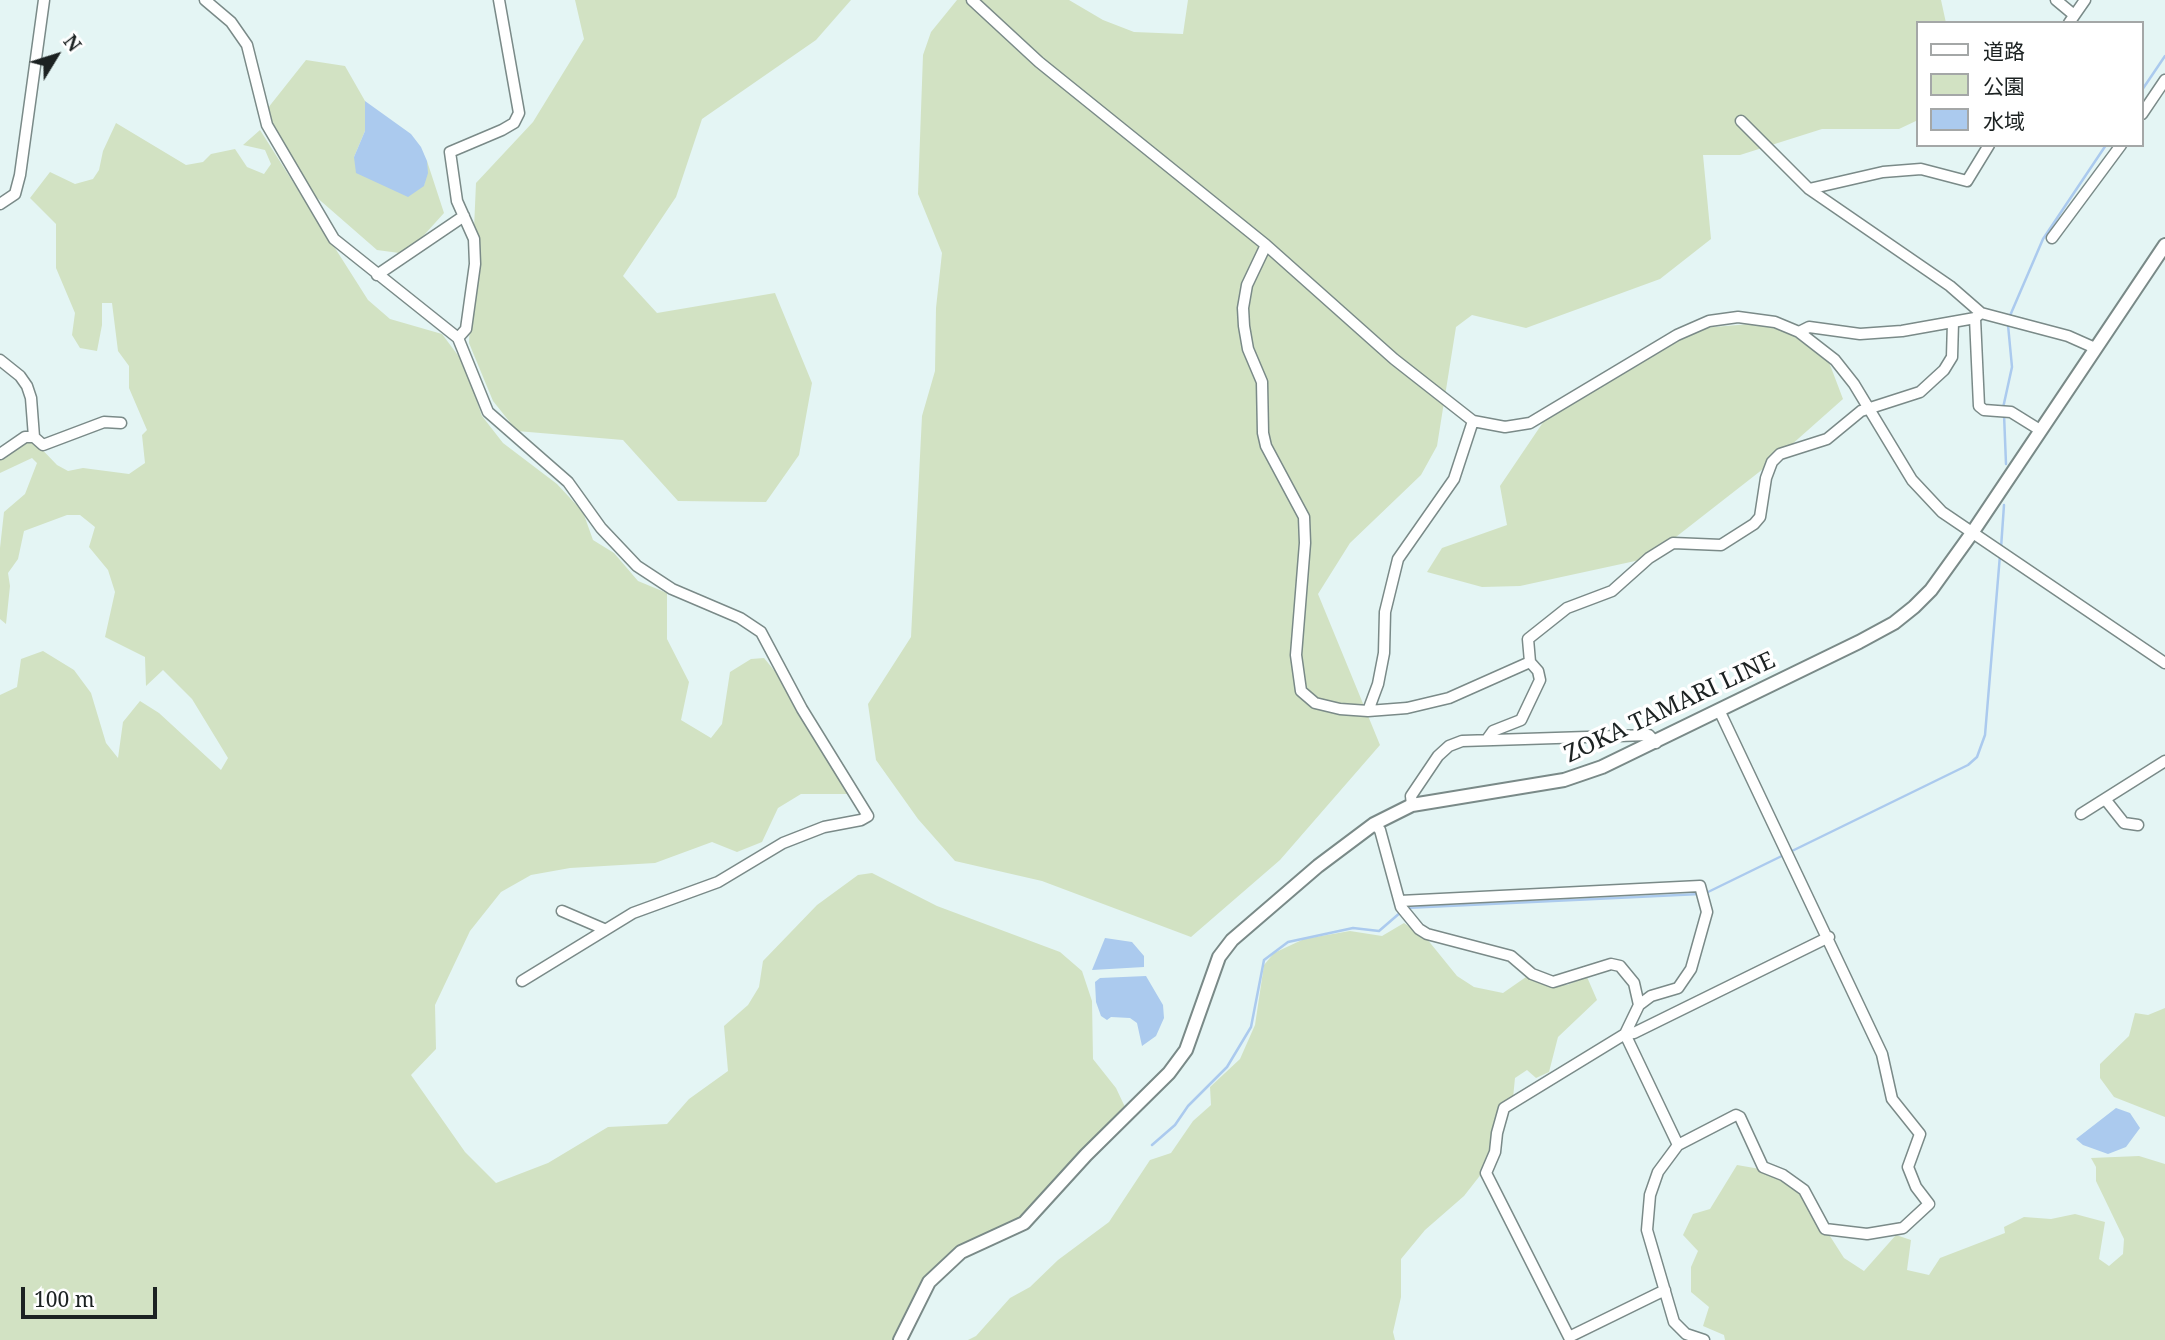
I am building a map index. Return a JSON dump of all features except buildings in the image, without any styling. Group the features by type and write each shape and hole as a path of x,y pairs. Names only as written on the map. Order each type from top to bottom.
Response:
{"main road":[{"name":"ZOKA TAMARI LINE","path":"900,1340 929,1282 961,1252 1024,1223 1086,1155 1169,1073 1186,1050 1208,983 1219,957 1232,940 1318,866 1374,824 1412,805 1564,780 1656,743 1894,623 1931,590 1972,534 2165,245"}],"street":[{"path":"0,204 15,194 20,176 44,0"},
{"path":"205,0 231,22 247,45 267,125 326,227 345,251 458,338 488,412 568,482 601,528 637,566 672,589 740,618 761,632 802,709 868,816 861,820 824,827 783,843 718,882 653,904 604,929 522,981"},
{"path":"458,338 466,329 475,264 474,239 457,201 450,152 502,130 514,123 519,113 499,0"},
{"path":"972,0 1040,62 1266,245 1394,359 1474,421 1505,428 1530,423 1677,335 1709,321 1738,317 1762,319 1799,332 1835,359 1927,499 1972,534 2165,663"},
{"path":"2056,0 2071,19 2085,0"},
{"path":"2144,111 2165,80"},
{"path":"1741,121 1810,189 1950,286 1978,316 1979,406 1984,410 2011,412 2040,430"},
{"path":"1810,189 1883,172 1920,169 1967,181 1988,147"},
{"path":"2052,238 2120,147"},
{"path":"377,275 464,216"},
{"path":"1266,245 1247,285 1244,326 1248,349 1262,382 1263,433 1266,446 1304,517 1305,543 1296,655 1301,691 1315,703 1340,709 1368,712 1407,708 1449,698 1530,662"},
{"path":"1799,332 1809,327 1844,333 1881,332 1978,316 2068,336 2095,348"},
{"path":"1488,738 1493,731 1521,720 1539,680 1538,671 1530,662 1528,639 1567,608 1612,591 1649,558 1673,543 1721,545 1754,524 1760,517 1766,478 1772,462 1780,454 1827,439 1868,408 1920,392 1933,382 1952,356 1953,322"},
{"path":"0,360 20,376 27,386 32,398 34,437"},
{"path":"1368,712 1378,684 1384,653 1385,612 1398,559 1454,479 1474,421"},
{"path":"0,454 25,437 34,437 43,445 104,422 121,423"},
{"path":"1704,1340 1678,1328 1647,1230 1647,1213 1658,1172 1678,1146 1735,1115 1740,1117 1763,1167 1783,1175 1804,1190 1825,1229 1867,1234 1903,1228 1928,1204 1916,1187 1908,1167 1920,1134 1892,1099 1882,1054 1829,937 1719,710"},
{"path":"1412,805 1411,796 1438,756 1449,746 1462,741 1488,738 1648,735 1656,743"},
{"path":"2081,814 2165,761"},
{"path":"2105,799 2124,823 2137,825"},
{"path":"1374,824 1380,830 1400,901 1409,918 1427,934 1511,956 1532,974 1553,982 1611,964 1620,966 1634,983 1639,1006"},
{"path":"1400,901 1700,886 1707,912 1691,969 1678,988 1651,996 1639,1006 1625,1034"},
{"path":"562,911 604,929"},
{"path":"1665,1290 1569,1337 1486,1172 1495,1152 1504,1108 1625,1034 1634,1033 1829,937"},
{"path":"1625,1034 1678,1146"}],"green space":[{"path":"575,0 851,0 816,40 702,119 676,197 623,276 657,313 775,293 812,383 799,455 766,502 678,501 623,440 517,431 493,401 469,343 476,183 533,122 584,39"},
{"path":"957,0 1069,0 1103,20 1134,32 1183,34 1188,0 1941,0 1946,21 1916,21 1916,121 1899,129 1822,129 1740,155 1703,155 1711,239 1660,279 1526,328 1472,315 1456,327 1437,446 1421,475 1350,543 1318,594 1380,745 1280,860 1191,937 1042,881 955,861 918,819 876,760 868,704 911,637 922,416 935,371 936,308 942,253 918,194 923,55 931,32"},
{"path":"306,60 345,66 365,101 365,131 354,157 424,186 427,161 444,213 407,254 377,250 299,182 264,113"},
{"path":"116,123 186,165 203,162 211,154 235,149 247,167 264,174 271,164 265,150 243,145 260,130 368,300 390,319 442,334 463,362 482,416 503,443 557,484 583,512 593,540 614,553 638,581 667,593 667,639 689,682 681,720 711,738 722,724 730,672 751,659 764,658 787,686 848,794 801,794 778,808 762,842 737,852 712,842 655,863 570,868 531,875 501,892 470,931 435,1005 436,1049 411,1075 465,1152 496,1183 548,1163 608,1127 667,1124 689,1099 728,1071 724,1026 748,1005 759,987 763,961 817,905 858,875 872,873 937,906 1060,952 1082,971 1092,1001 1093,1059 1116,1088 1125,1107 1021,1219 958,1248 893,1340 0,1340 0,695 17,687 21,659 43,651 74,670 91,693 106,743 118,758 123,722 140,701 159,713 221,770 228,758 192,699 163,670 146,686 145,657 105,637 115,592 108,570 89,547 95,527 80,515 67,515 24,531 18,559 8,573 10,586 6,624 0,619 0,548 4,512 25,494 37,463 32,458 0,473 0,459 8,448 32,439 57,465 68,471 83,468 129,474 145,463 142,435 147,430 129,388 129,366 118,351 112,303 102,303 102,325 97,351 80,348 72,335 75,313 56,268 56,224 30,198 50,172 75,184 93,179 99,170 103,151"},
{"path":"1775,322 1824,349 1843,399 1772,462 1649,558 1520,586 1482,587 1427,572 1442,548 1507,525 1500,486 1550,412 1689,329"},
{"path":"1404,923 1427,939 1457,976 1474,987 1503,993 1526,977 1545,985 1567,985 1587,977 1597,1000 1558,1037 1549,1072 1536,1078 1527,1070 1515,1078 1513,1098 1482,1173 1464,1196 1425,1230 1401,1259 1401,1297 1393,1332 1395,1340 968,1340 976,1336 1010,1298 1030,1287 1058,1260 1109,1222 1150,1160 1171,1153 1193,1121 1211,1105 1210,1087 1240,1059 1255,1025 1264,965 1274,953 1304,939 1350,931 1382,936"},
{"path":"2165,1008 2165,1117 2114,1097 2100,1078 2100,1064 2129,1036 2135,1013 2148,1015"},
{"path":"2139,1156 2165,1164 2165,1340 1725,1340 1724,1335 1703,1326 1709,1307 1691,1292 1691,1267 1698,1251 1683,1235 1693,1214 1710,1209 1737,1165 1760,1169 1783,1178 1801,1191 1844,1258 1864,1271 1896,1235 1911,1240 1907,1270 1929,1275 1940,1258 2005,1233 2004,1227 2024,1217 2051,1219 2075,1214 2105,1222 2099,1259 2109,1266 2123,1254 2124,1239 2096,1181 2096,1167 2091,1158"}],"water":[{"path":"365,101 411,134 421,147 427,161 428,173 424,186 408,197 356,173 354,157 365,131"},
{"path":"1105,938 1132,942 1144,956 1144,967 1092,970"},
{"path":"1146,976 1163,1005 1164,1018 1156,1036 1142,1046 1137,1023 1130,1018 1111,1017 1107,1020 1101,1016 1096,1002 1095,982 1100,978"},
{"path":"2116,1108 2130,1113 2140,1128 2126,1147 2108,1154 2083,1145 2076,1139"}],"waterway":[{"path":"2144,87 2165,56"},
{"path":"2009,318 2043,239 2105,147"},
{"path":"2003,408 2012,367 2008,325"},
{"path":"2004,414 2006,464"},
{"path":"2001,548 2004,505"},
{"path":"1706,893 1968,765 1977,757 1985,735 2000,555"},
{"path":"1406,908 1700,894"},
{"path":"1152,1145 1175,1125 1188,1106 1227,1067 1251,1027 1264,960 1288,942 1353,928 1379,931 1401,912"}]}
